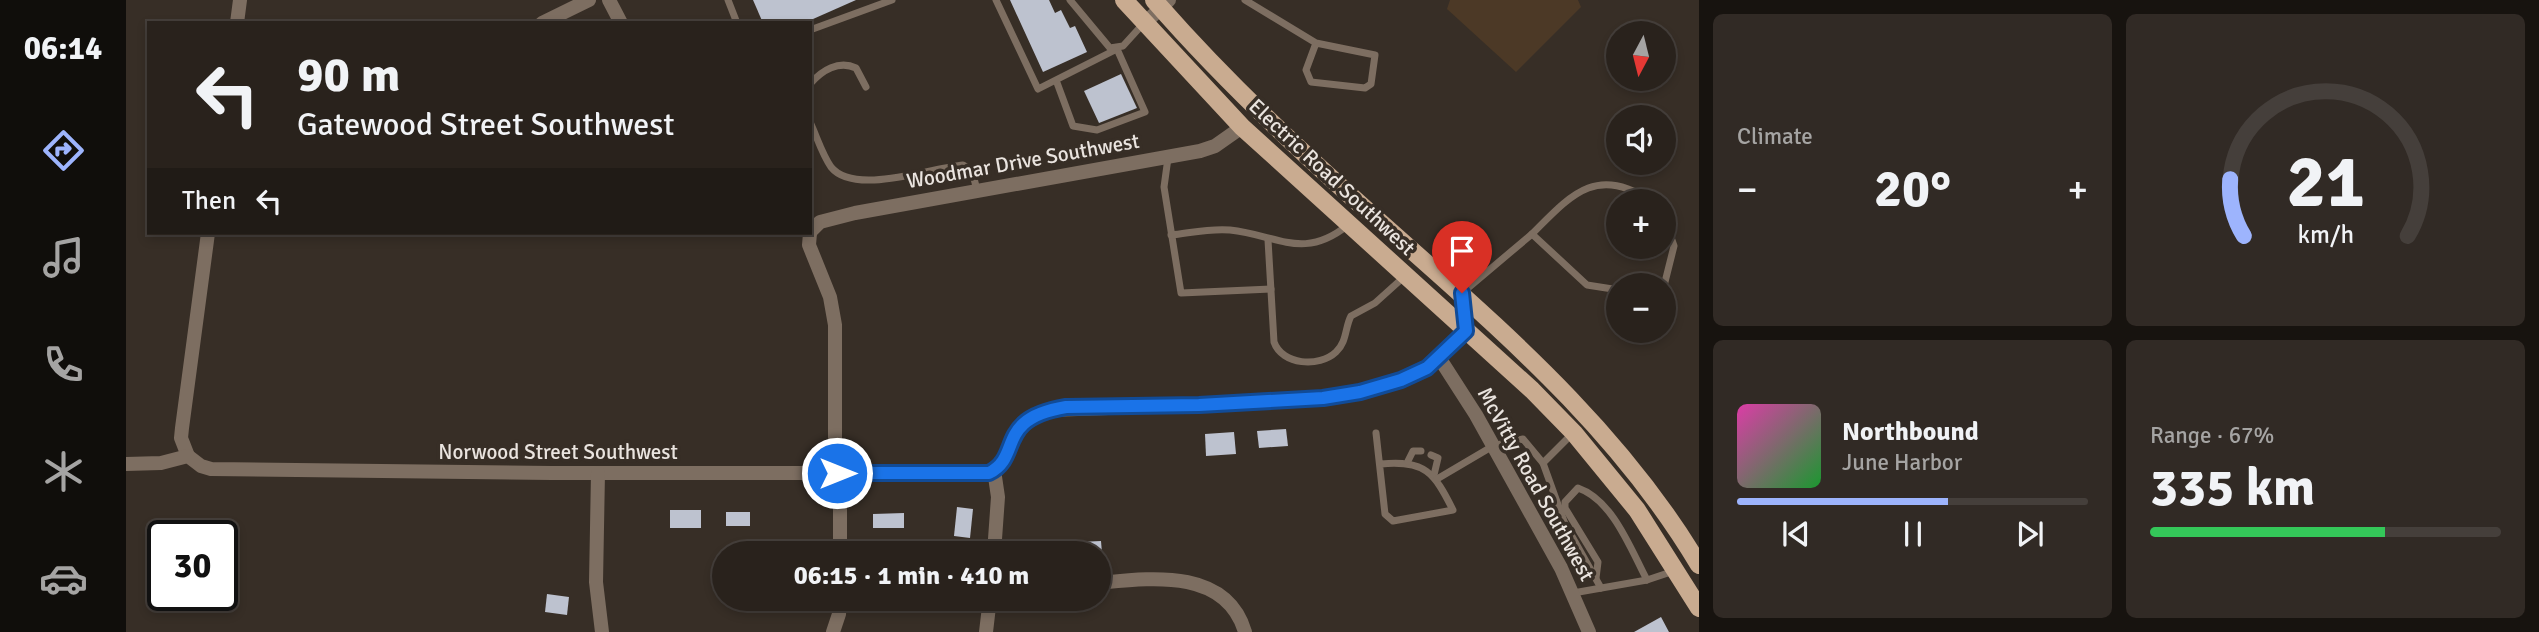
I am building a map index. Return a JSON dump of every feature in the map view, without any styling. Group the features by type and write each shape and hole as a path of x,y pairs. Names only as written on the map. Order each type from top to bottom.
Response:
{"main road":[{"name":"Electric Road Southwest","path":"1124,0 1242,127 1574,433 1637,510 1699,608"},
{"name":"Electric Road Southwest","path":"1161,3 1255,107 1545,370 1598,427 1652,494 1699,565"}],"street":[{"path":"237,21 240,0"},
{"path":"546,21 589,0"},
{"path":"609,0 620,21"},
{"path":"1144,24 1161,3"},
{"name":"Woodmar Drive Southwest","path":"812,230 820,222 855,213 1215,146 1242,127"},
{"path":"126,464 162,463 188,456 181,438 208,235"},
{"name":"Woodmar Drive Southwest","path":"810,235 809,245 821,275 835,325 840,541"},
{"path":"995,541 999,497 994,470 1018,427 1033,415 1048,410 1323,398 1371,390 1401,380 1440,359 1466,331 1462,293"},
{"name":"McVitty Road Southwest","path":"1440,359 1493,446 1573,593 1589,632"},
{"name":"Norwood Street Southwest","path":"188,456 201,466 211,468 598,474 985,474 994,470"},
{"path":"598,474 596,582 602,632"},
{"path":"1111,582 1153,578 1209,588 1232,606 1245,632"},
{"path":"833,632 839,611"},
{"path":"986,632 988,611"}],"lane":[{"path":"728,0 736,21"},
{"path":"812,29 892,0"},
{"path":"996,0 1038,89 1117,49 1144,24"},
{"path":"1056,80 1073,126 1097,130 1145,112 1117,49 1105,45 1070,0"},
{"path":"1245,0 1315,43 1375,55 1371,85 1365,88 1311,82 1306,70 1315,43"},
{"path":"812,82 822,73 845,64 856,68 866,88"},
{"path":"812,126 832,168 848,179 870,181 963,165 972,171 978,190"},
{"path":"1168,156 1164,187 1181,293 1271,289"},
{"path":"1462,293 1532,234 1568,198 1584,187 1608,185 1625,189"},
{"path":"1171,235 1230,230 1301,245 1314,243 1349,224"},
{"path":"1532,234 1587,285 1606,288"},
{"path":"1268,240 1277,350 1287,359 1320,360 1329,357 1341,346 1351,316 1375,303 1406,276"},
{"path":"1376,433 1385,514 1393,521 1453,510 1436,477 1408,461 1381,464"},
{"path":"1543,463 1574,433"},
{"path":"1436,477 1493,446 1522,439 1543,463 1565,524 1601,588"},
{"path":"1408,461 1413,451 1422,451"},
{"path":"1431,455 1438,458 1436,477"},
{"path":"1596,578 1598,562 1565,508 1565,502 1578,488 1588,492 1607,511 1647,580"},
{"path":"1573,593 1647,580 1674,571"}],"shaded area":[{"path":"1450,0 1578,0 1581,7 1516,72 1447,9"}],"building":[{"path":"753,0 856,0 809,21 762,21"},
{"path":"1010,0 1049,0 1055,13 1061,10 1070,28 1075,26 1087,52 1043,72"},
{"path":"1121,74 1137,108 1099,123 1084,91"},
{"path":"1286,429 1288,446 1259,448 1257,431"},
{"path":"1234,432 1236,454 1206,456 1205,434"},
{"path":"957,507 973,509 970,538 954,536"},
{"path":"670,510 701,510 701,528 670,528"},
{"path":"726,512 750,512 750,526 726,526"},
{"path":"904,513 904,528 873,528 873,514"},
{"path":"547,594 569,597 567,615 545,612"},
{"path":"1661,617 1669,632 1634,632"}],"route":[{"path":"837,473 989,473 1000,465 1011,439 1023,422 1033,415 1066,407 1199,405 1323,398 1371,390 1401,380 1440,359 1466,331 1462,293"}]}
